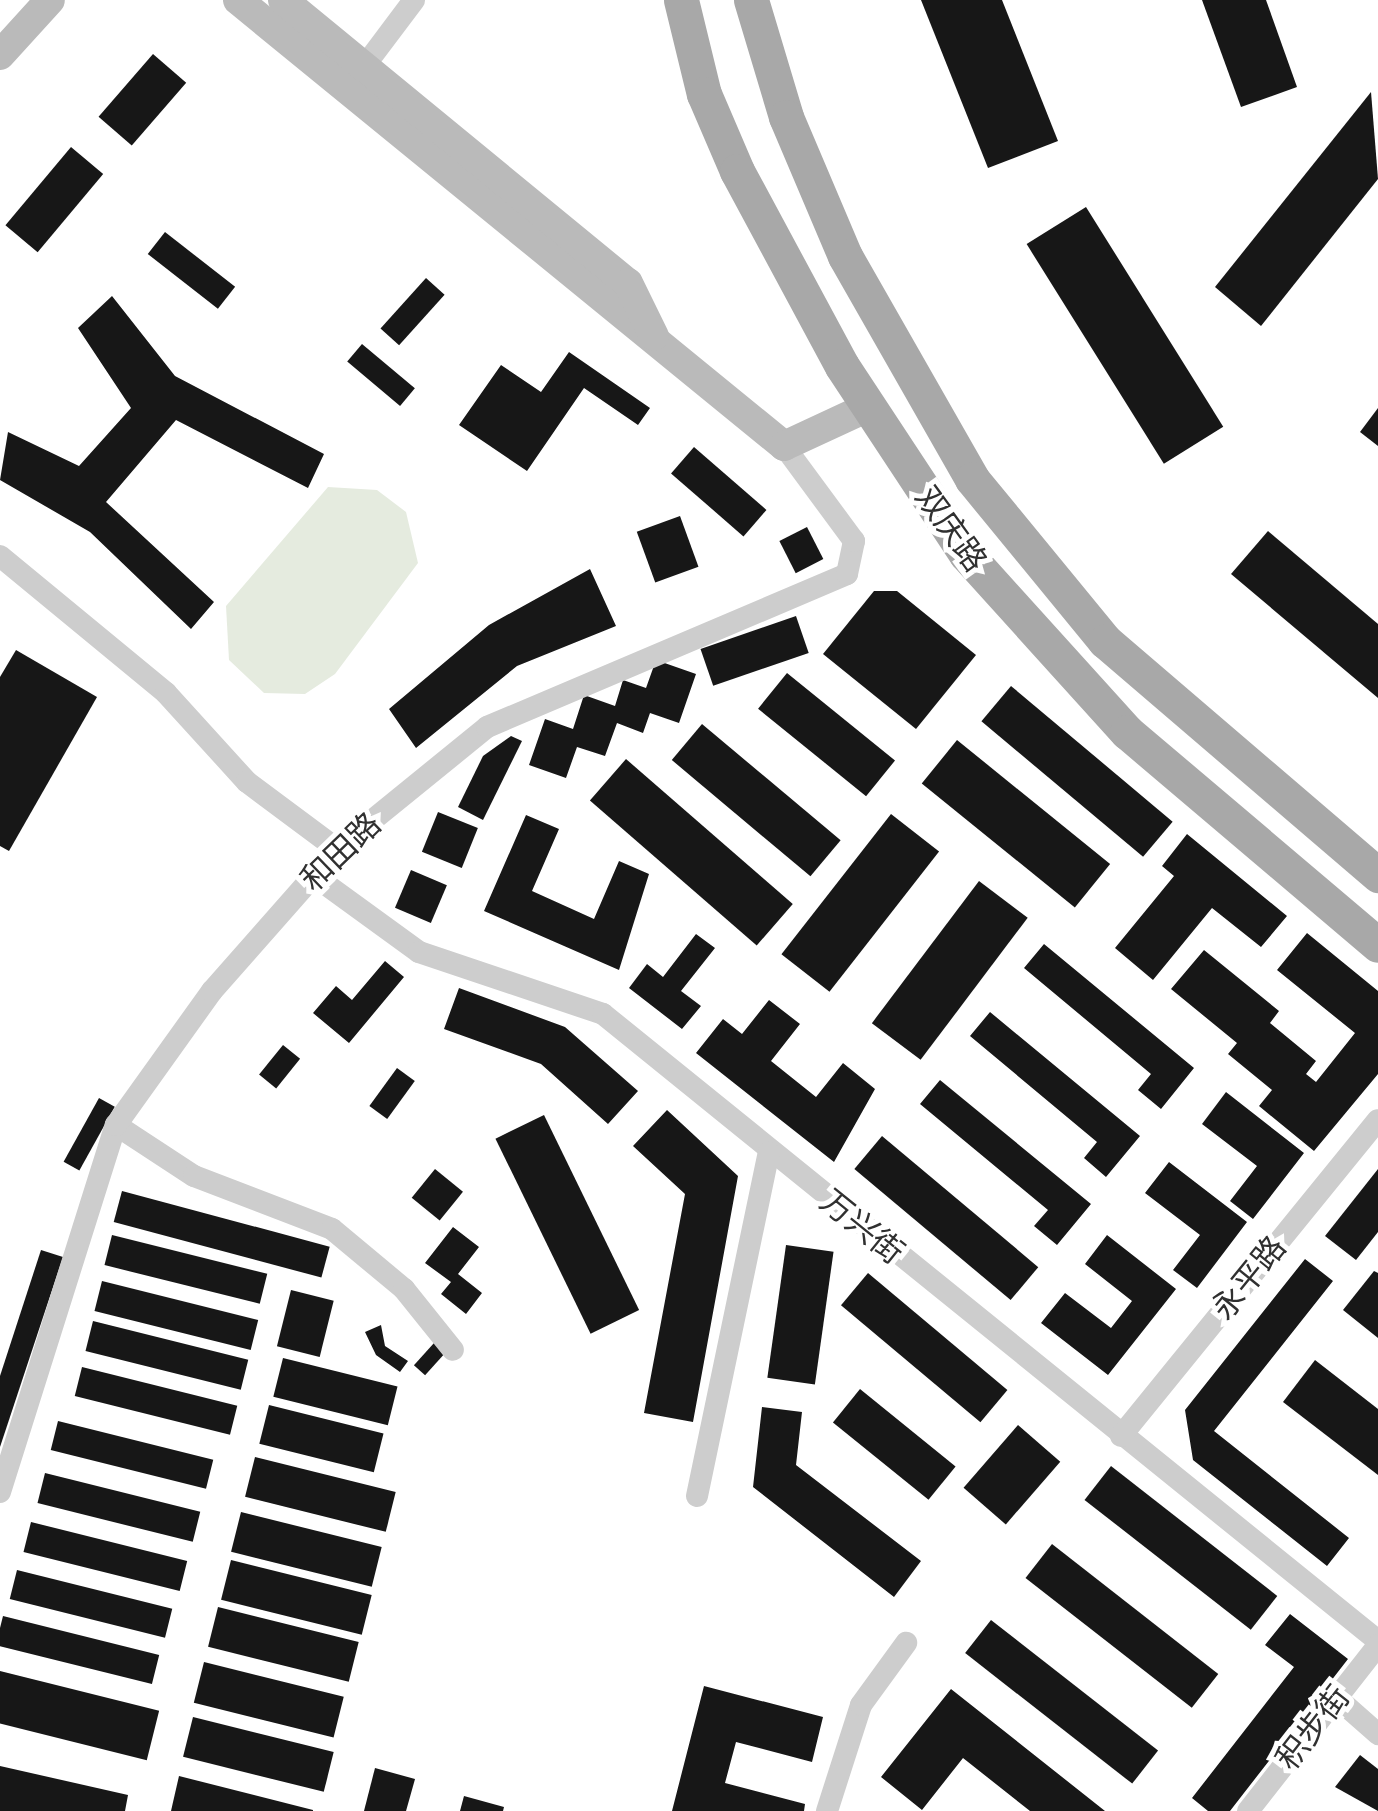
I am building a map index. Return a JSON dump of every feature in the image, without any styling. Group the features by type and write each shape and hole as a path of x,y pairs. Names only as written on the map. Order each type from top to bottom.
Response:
{"main road":[{"name":"双庆路","path":"682,0 704,94 737,171 868,407 966,554 1038,639 1206,805 1378,945"},
{"name":"双庆路","path":"751,0 786,118 845,256 972,479 1105,641 1378,875"}],"street":[{"path":"0,55 50,0"},
{"path":"238,0 784,446 868,407"},
{"path":"283,0 628,283 657,344"},
{"path":"363,68 414,0"},
{"name":"和田路","path":"0,1492 116,1125 212,991 336,849 487,727 847,574 854,540 784,446"},
{"path":"0,556 166,694 247,782 336,849"},
{"name":"万兴街","path":"313,874 420,952 603,1014 768,1152 1378,1643"},
{"name":"永平路","path":"1120,1436 1378,1120"},
{"path":"116,1125 194,1176 332,1229 404,1289 454,1350"},
{"path":"697,1496 768,1152"},
{"path":"827,1811 861,1705 906,1643"},
{"name":"积步街","path":"1248,1811 1378,1643"},
{"path":"1337,1698 1378,1734"}],"shaded area":[{"path":"328,487 377,490 406,512 418,563 335,674 305,694 264,693 229,660 226,606"}],"building":[{"path":"921,0 1002,0 1058,141 988,168"},
{"path":"1202,0 1266,0 1297,87 1241,107"},
{"path":"153,54 186,83 132,146 99,117"},
{"path":"1371,92 1378,179 1261,326 1215,287"},
{"path":"71,147 103,174 38,252 5,225"},
{"path":"1086,207 1223,427 1164,464 1027,244"},
{"path":"165,232 235,287 218,309 148,254"},
{"path":"426,278 445,295 399,345 380,329"},
{"path":"112,296 175,376 324,454 308,488 176,420 106,502 214,602 191,629 90,532 0,480 8,432 79,466 131,408 78,328"},
{"path":"362,344 415,388 400,406 347,362"},
{"path":"569,352 650,408 638,425 584,388 527,471 459,425 501,365 541,392"},
{"path":"1378,408 1378,446 1360,432"},
{"path":"694,447 766,510 743,536 671,473"},
{"path":"680,516 698,567 655,582 637,532"},
{"path":"807,527 823,559 796,573 779,541"},
{"path":"1268,531 1378,624 1378,698 1231,574"},
{"path":"590,569 616,626 517,666 416,748 389,709 489,625"},
{"path":"874,591 897,591 976,655 916,729 823,654"},
{"path":"796,616 809,653 713,686 701,649"},
{"path":"16,650 97,697 9,851 0,846 0,677"},
{"path":"656,660 696,674 679,723 650,713 643,733 617,723 605,756 577,747 566,778 529,765 545,719 573,729 584,695 615,706 623,680 646,688"},
{"path":"787,673 895,760 866,796 758,709"},
{"path":"1011,686 1173,822 1143,857 981,721"},
{"path":"702,724 841,840 810,876 672,760"},
{"path":"511,736 522,741 483,820 458,807 483,756"},
{"path":"957,740 1110,864 1075,907 922,784"},
{"path":"626,759 793,904 757,945 590,801"},
{"path":"438,812 478,828 462,868 422,852"},
{"path":"891,814 939,852 829,992 781,954"},
{"path":"526,815 559,829 532,891 594,919 619,861 649,874 619,970 484,911"},
{"path":"1187,834 1287,916 1261,947 1212,908 1153,980 1115,948 1174,876 1162,866"},
{"path":"411,870 447,885 431,923 395,908"},
{"path":"979,881 1028,918 921,1060 872,1023"},
{"path":"1307,933 1378,991 1378,1074 1314,1151 1259,1106 1272,1090 1228,1054 1237,1043 1171,989 1204,950 1279,1011 1270,1023 1316,1061 1306,1074 1316,1082 1355,1033 1277,970"},
{"path":"696,934 715,948 681,991 701,1006 682,1029 629,988 647,964 663,977"},
{"path":"1044,944 1194,1068 1161,1109 1138,1090 1151,1074 1024,968"},
{"path":"385,961 404,977 349,1043 313,1013 336,986 352,1000"},
{"path":"459,988 565,1027 638,1091 608,1124 541,1064 444,1029"},
{"path":"769,1000 800,1024 771,1061 816,1097 843,1063 875,1089 834,1162 696,1053 723,1019 742,1034"},
{"path":"990,1012 1140,1136 1106,1177 1084,1158 1097,1142 970,1036"},
{"path":"283,1045 300,1059 276,1088 259,1075"},
{"path":"397,1068 415,1081 387,1119 369,1106"},
{"path":"940,1080 1091,1204 1057,1245 1034,1226 1048,1210 920,1104"},
{"path":"1226,1092 1304,1153 1253,1219 1230,1201 1257,1166 1202,1124"},
{"path":"99,1098 115,1107 79,1171 64,1162"},
{"path":"667,1110 738,1176 693,1422 644,1413 685,1194 633,1146"},
{"path":"544,1115 639,1310 591,1334 495,1139"},
{"path":"882,1136 1038,1267 1011,1300 854,1169"},
{"path":"1169,1162 1247,1222 1197,1288 1173,1270 1200,1235 1145,1193"},
{"path":"435,1169 463,1192 440,1220 412,1198"},
{"path":"1378,1169 1378,1232 1356,1260 1325,1236"},
{"path":"122,1191 330,1247 321,1278 114,1222"},
{"path":"453,1227 479,1247 458,1274 482,1293 466,1314 441,1294 451,1282 425,1263"},
{"path":"112,1235 267,1274 260,1304 105,1265"},
{"path":"1107,1235 1176,1289 1108,1375 1041,1323 1065,1293 1111,1328 1132,1301 1085,1264"},
{"path":"786,1245 834,1252 815,1384 767,1378"},
{"path":"41,1250 63,1257 0,1447 0,1376"},
{"path":"1305,1259 1333,1281 1214,1431 1349,1538 1327,1566 1193,1460 1185,1410"},
{"path":"1374,1271 1378,1273 1378,1338 1343,1310"},
{"path":"868,1273 1007,1390 980,1422 841,1305"},
{"path":"102,1281 258,1320 251,1350 95,1311"},
{"path":"291,1290 334,1301 320,1357 277,1346"},
{"path":"93,1321 248,1360 241,1390 86,1351"},
{"path":"381,1325 385,1346 408,1361 400,1372 376,1355 365,1332"},
{"path":"434,1343 445,1353 425,1375 414,1365"},
{"path":"283,1358 397,1387 388,1425 273,1397"},
{"path":"1315,1360 1378,1409 1378,1475 1283,1402"},
{"path":"82,1367 237,1406 230,1435 75,1396"},
{"path":"860,1389 956,1466 929,1500 833,1422"},
{"path":"269,1405 383,1434 374,1472 259,1444"},
{"path":"762,1407 802,1412 796,1465 921,1561 894,1597 753,1487"},
{"path":"58,1421 213,1460 206,1489 51,1450"},
{"path":"1018,1425 1060,1462 1006,1524 964,1488"},
{"path":"255,1457 396,1492 386,1532 245,1497"},
{"path":"1111,1466 1277,1596 1251,1630 1085,1500"},
{"path":"45,1473 200,1512 193,1542 38,1503"},
{"path":"241,1512 382,1547 372,1587 231,1552"},
{"path":"31,1522 187,1561 180,1591 24,1552"},
{"path":"1052,1544 1218,1674 1192,1708 1026,1578"},
{"path":"231,1560 372,1595 362,1635 221,1600"},
{"path":"17,1570 172,1609 165,1638 10,1599"},
{"path":"218,1607 359,1642 349,1682 208,1647"},
{"path":"1290,1614 1348,1659 1230,1811 1208,1811 1192,1798 1294,1667 1265,1645"},
{"path":"3,1616 159,1655 152,1684 0,1646"},
{"path":"991,1620 1158,1751 1132,1784 965,1653"},
{"path":"204,1662 344,1697 334,1738 194,1703"},
{"path":"0,1671 159,1711 147,1760 0,1724"},
{"path":"704,1686 823,1717 812,1762 736,1742 725,1783 805,1804 804,1811 672,1811"},
{"path":"951,1689 1105,1811 1030,1811 963,1758 922,1810 881,1777"},
{"path":"193,1717 334,1752 324,1792 183,1757"},
{"path":"1360,1755 1378,1769 1378,1811 1335,1787"},
{"path":"0,1766 128,1795 125,1811 0,1811"},
{"path":"375,1768 415,1779 406,1811 364,1811"},
{"path":"179,1776 313,1810 313,1811 171,1811"},
{"path":"464,1796 504,1807 503,1811 460,1811"}]}
